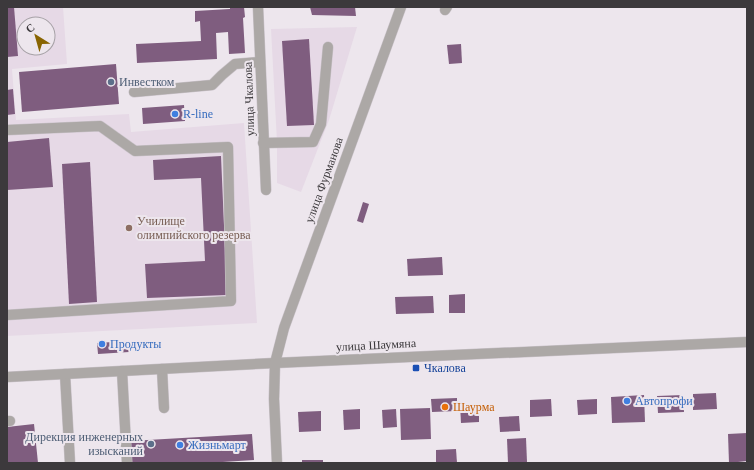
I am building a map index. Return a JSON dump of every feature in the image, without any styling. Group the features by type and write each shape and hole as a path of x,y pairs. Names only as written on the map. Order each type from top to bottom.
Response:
{"street":[{"name":"улица Чкалова","path":"258,7 266,190"},
{"name":"улица Фурманова","path":"275,363 284,328 401,7"},
{"path":"264,143 313,142 321,124 328,47"},
{"path":"134,92 212,85 235,64 260,62"},
{"path":"7,130 100,126 135,151 228,147 231,301 7,315"},
{"name":"улица Шаумяна","path":"7,377 275,363 747,342"},
{"path":"275,363 274,399 277,463"},
{"path":"162,369 164,408"},
{"path":"122,371 127,463"},
{"path":"66,374 72,429 70,463"}],"shaded area":[{"name":"Училище олимпийского резерва","path":"7,7 63,7 67,64 12,69 16,120 129,114 131,132 244,123 257,323 7,336"},
{"path":"357,27 329,120 301,192 277,183 277,142 271,29"}],"building":[{"path":"7,7 14,7 16,56 18,56 7,57"},
{"path":"230,7 244,7 245,17 243,18 245,53 229,54 228,32 216,33 217,59 137,63 136,44 201,41 200,21 195,22 195,11 230,9"},
{"path":"310,7 355,7 356,16 312,15"},
{"path":"309,39 314,125 287,126 282,41"},
{"path":"461,44 462,63 449,64 447,45"},
{"path":"116,64 119,104 22,112 19,72"},
{"path":"13,89 15,114 7,115 7,90"},
{"path":"184,105 185,121 143,124 142,108"},
{"path":"49,138 53,187 7,190 7,142"},
{"path":"221,156 227,295 147,298 145,264 205,261 201,178 154,180 153,160"},
{"path":"90,162 97,302 69,304 62,164"},
{"path":"363,202 369,204 363,223 357,221"},
{"path":"442,257 443,275 408,276 407,259"},
{"path":"465,294 465,313 449,313 449,295"},
{"path":"433,296 434,313 396,314 395,297"},
{"path":"128,341 129,352 98,354 97,343"},
{"path":"716,393 717,409 693,410 693,394"},
{"path":"644,395 645,422 612,423 611,397"},
{"path":"683,395 684,412 658,413 657,396"},
{"path":"457,398 457,411 432,412 431,399"},
{"path":"551,399 552,416 530,417 530,400"},
{"path":"597,399 597,414 578,415 577,400"},
{"path":"479,404 479,422 461,423 460,405"},
{"path":"430,408 431,439 401,440 400,409"},
{"path":"360,409 360,429 344,430 343,410"},
{"path":"396,409 397,427 383,428 382,410"},
{"path":"321,411 321,431 299,432 298,412"},
{"path":"519,416 520,431 500,432 499,417"},
{"path":"34,424 38,463 7,463 7,427"},
{"path":"747,433 747,461 729,463 728,434"},
{"path":"252,434 254,460 207,463 131,463 130,441"},
{"path":"526,438 527,462 508,463 507,439"},
{"path":"456,449 457,463 436,463 436,450"},
{"path":"302,460 323,460 323,463 302,463"}],"place":[{"name":"Инвестком","path":"111,82"},
{"name":"R-line","path":"175,114"},
{"name":"Училище олимпийского резерва","path":"129,228"},
{"name":"Продукты","path":"102,344"},
{"name":"Чкалова","path":"416,368"},
{"name":"Автопрофи","path":"627,401"},
{"name":"Шаурма","path":"445,407"},
{"name":"Дирекция инженерных изысканий","path":"151,444"},
{"name":"Жизньмарт","path":"180,445"}]}
